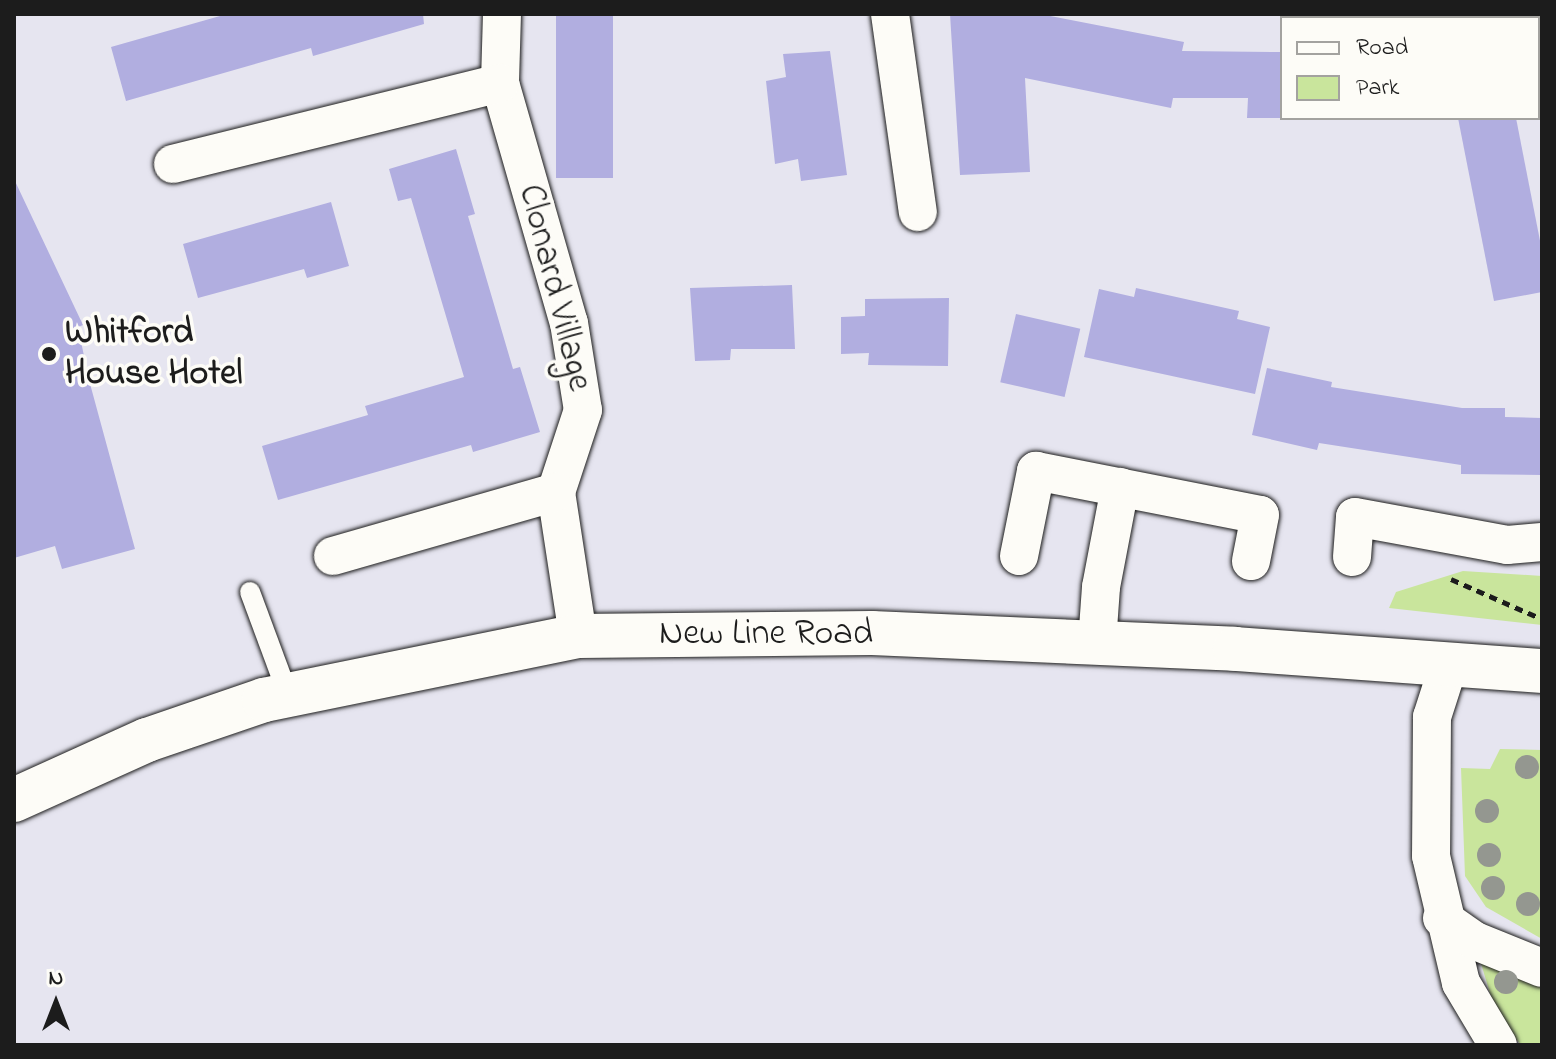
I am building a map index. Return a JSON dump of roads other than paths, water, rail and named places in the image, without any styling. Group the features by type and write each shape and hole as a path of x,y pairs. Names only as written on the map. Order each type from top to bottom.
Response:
{"main road":[{"name":"New Line Road","path":"14,800 147,740 288,695 578,636 872,633 1097,643 1542,671"}],"street":[{"name":"Clonard Village","path":"502,14 500,83 569,323 583,410 556,492 578,636"},
{"path":"890,14 918,212"},
{"path":"173,164 500,83"},
{"path":"1019,556 1036,471 1260,515 1251,561"},
{"path":"1097,643 1101,587 1120,487"},
{"path":"333,556 556,492"},
{"path":"1352,557 1355,517 1507,545 1542,542"},
{"path":"1449,664 1432,717 1431,856 1442,918 1461,983 1498,1045"},
{"path":"1442,918 1473,940 1542,968"}],"lane":[{"path":"250,592 288,695"}],"place":[{"name":"Whitford House Hotel","path":"49,354"}]}
